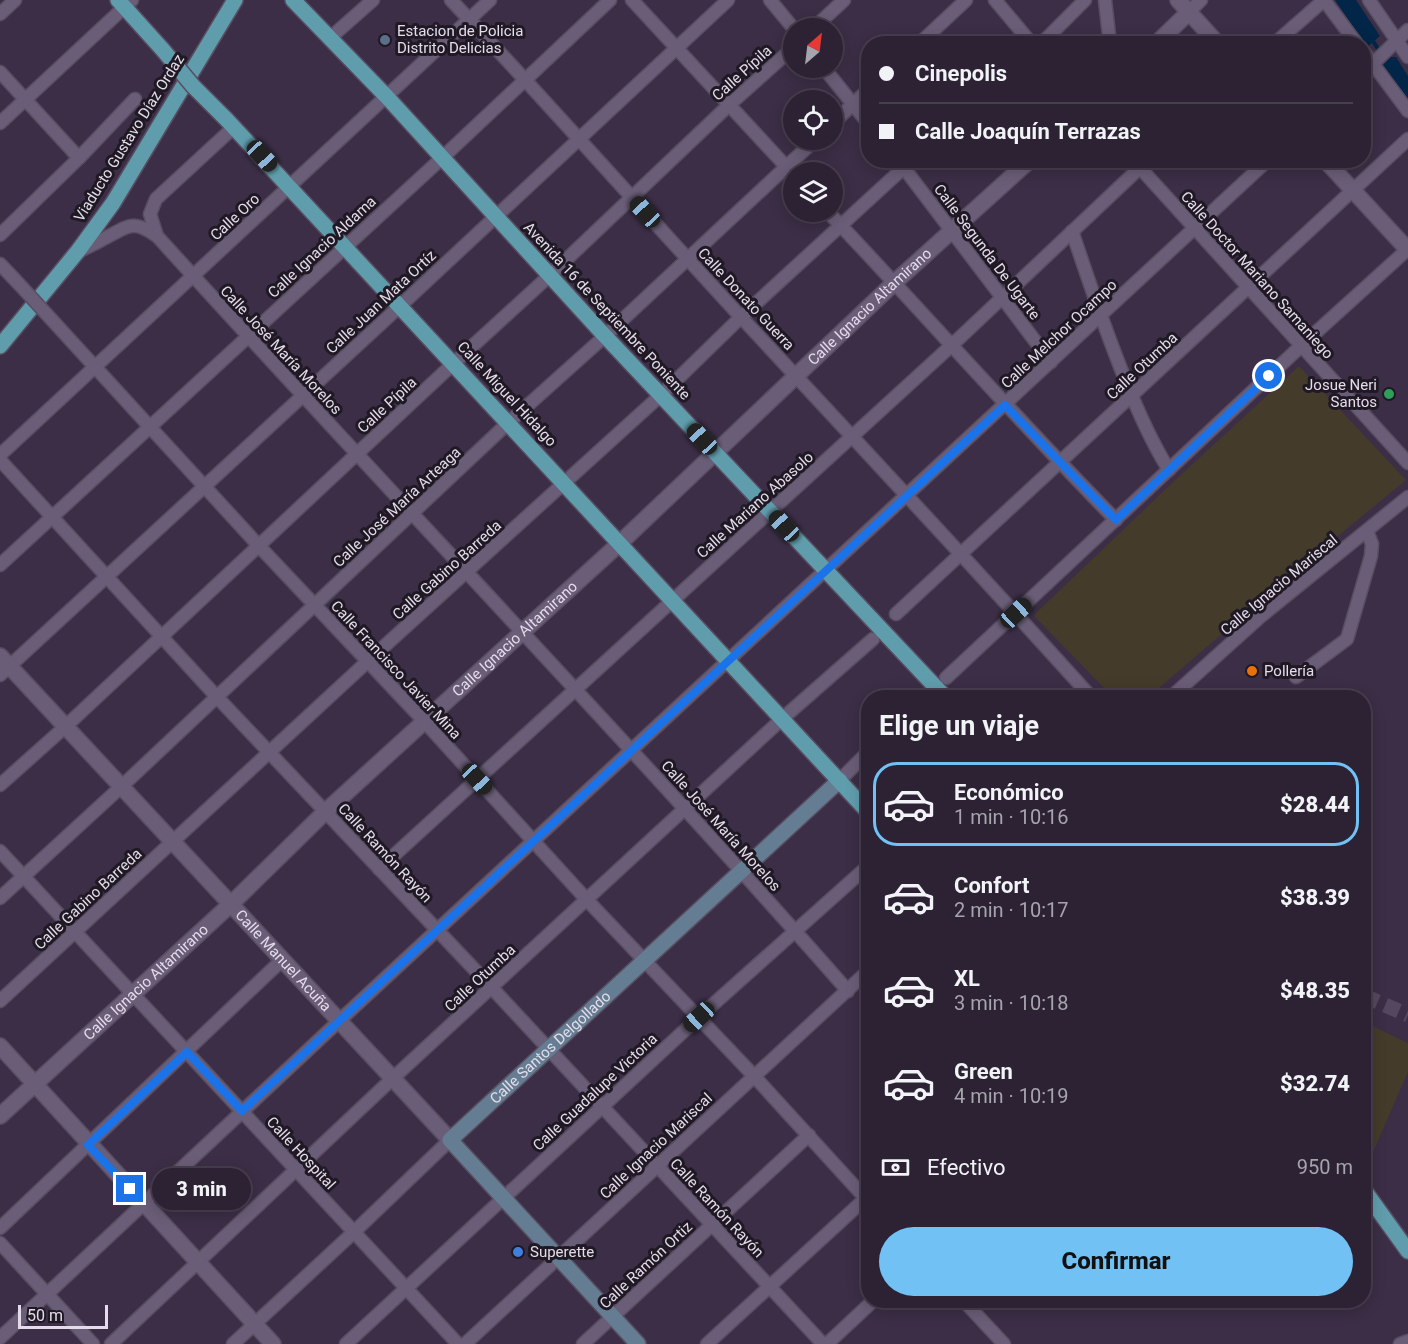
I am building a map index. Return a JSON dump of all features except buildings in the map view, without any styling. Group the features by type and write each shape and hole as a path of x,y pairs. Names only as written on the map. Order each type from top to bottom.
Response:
{"main road":[{"name":"Viaducto Gustavo Díaz Ordaz","path":"0,346 78,251 113,203 236,0"},
{"name":"Avenida 16 de Septiembre Poniente","path":"293,0 387,97 549,276 938,690"},
{"name":"Calle Miguel Hidalgo","path":"125,2 193,86 290,186 861,804"},
{"name":"Calle Santos Delgollado","path":"450,1140 840,780"},
{"name":"Calle Manuel Acuña","path":"450,1140 638,1344"},
{"path":"1371,1200 1408,1251"}],"street":[{"path":"0,14 15,0"},
{"path":"330,38 372,0"},
{"name":"Calle Donato Guerra","path":"451,0 1085,690"},
{"name":"Calle Oro","path":"0,455 490,0"},
{"name":"Calle Ignacio Aldama","path":"0,565 610,0"},
{"path":"632,0 783,163"},
{"name":"Calle Juan Mata Ortíz","path":"3,666 107,576 728,0"},
{"path":"770,0 785,18"},
{"path":"825,18 844,0"},
{"path":"928,36 966,0"},
{"path":"995,0 1025,36"},
{"path":"1049,36 1085,0"},
{"path":"1105,0 1109,36"},
{"path":"1178,0 1211,36"},
{"path":"1164,36 1202,0"},
{"path":"1283,36 1324,0 1351,36"},
{"path":"1369,0 1394,43 1408,57"},
{"path":"0,123 125,2"},
{"path":"1408,30 1371,65 1408,111"},
{"name":"Calle Pípila","path":"0,784 66,726 783,57"},
{"path":"0,72 79,158"},
{"path":"832,78 861,114"},
{"path":"843,114 861,97"},
{"path":"0,235 79,158 135,99"},
{"path":"157,236 150,214 156,199 230,123"},
{"name":"Calle Otumba","path":"896,614 1408,139"},
{"name":"Calle José María Arteaga","path":"797,162 807,150"},
{"name":"Calle Gabino Barreda","path":"0,1001 368,661 661,395 900,168"},
{"name":"Calle Segunda De Ugarte","path":"909,168 1051,362"},
{"name":"Calle Ignacio Altamirano","path":"0,1116 231,904 424,721 716,454 895,282 1021,168"},
{"name":"Calle Mariano Abasolo","path":"379,869 952,345 1135,168"},
{"name":"Calle Doctor Mariano Samaniego","path":"1144,168 1194,228 1408,463"},
{"name":"Calle Melchor Ocampo","path":"0,1338 1259,168"},
{"path":"946,678 1408,249 1332,168"},
{"name":"Calle José María Arteaga","path":"0,898 687,258 783,177"},
{"path":"838,222 1060,464 1116,520"},
{"path":"78,251 130,226 142,227 157,236"},
{"path":"1072,231 1100,316 1132,395 1158,452 1169,470"},
{"name":"Calle José María Morelos","path":"157,236 466,574 686,808 848,990"},
{"name":"Calle Francisco Javier Mina","path":"0,264 587,900 861,1192"},
{"name":"Calle Ramón Rayón","path":"0,460 216,696 825,1344"},
{"name":"Calle Ignacio Mariscal","path":"1179,690 1260,617 1408,497"},
{"path":"1296,677 1347,639 1371,556 1372,544 1367,531"},
{"name":"Calle Otumba","path":"111,1344 392,1079 783,718 873,639"},
{"name":"Calle Manuel Acuña","path":"3,666 66,726 450,1140"},
{"name":"Calle Santos Delgollado","path":"840,780 861,759"},
{"name":"Calle Hospital","path":"0,850 458,1344"},
{"name":"Calle Guadalupe Victoria","path":"346,1344 699,1017 861,872"},
{"path":"0,1228 282,960"},
{"name":"Calle Ignacio Mariscal","path":"465,1344 861,978"},
{"path":"0,1046 88,1145 273,1344"},
{"name":"Calle Ramón Ortiz","path":"583,1344 809,1135"},
{"name":"Calle Santos Delgollado","path":"233,1344 450,1140"},
{"path":"706,1344 861,1204"},
{"path":"0,1243 93,1344"},
{"path":"825,1344 865,1308"},
{"path":"970,1308 1004,1344"},
{"path":"1400,1344 1408,1341"}],"shaded area":[{"path":"1299,366 1406,480 1268,594 1262,595 1245,611 1245,614 1157,690 1106,690 1034,616 1171,484"},
{"path":"1371,1025 1408,1043 1408,1072 1371,1156"}],"water":[{"path":"1335,0 1356,0 1380,36 1371,44 1371,36 1360,36"},
{"path":"1391,57 1396,57 1408,76 1408,102 1383,65"}],"waterway":[{"path":"1371,38 1380,52"}],"tunnel":[{"path":"1371,999 1408,1015"}],"place":[{"name":"Estacion de Policia Distrito Delicias","path":"385,40"},
{"name":"Josue Neri Santos","path":"1389,394"},
{"name":"Pollería","path":"1252,671"},
{"name":"Superette","path":"518,1252"}],"route":[{"path":"130,1189 88,1145 187,1052 242,1111 1005,405 1116,520 1269,376"}]}
